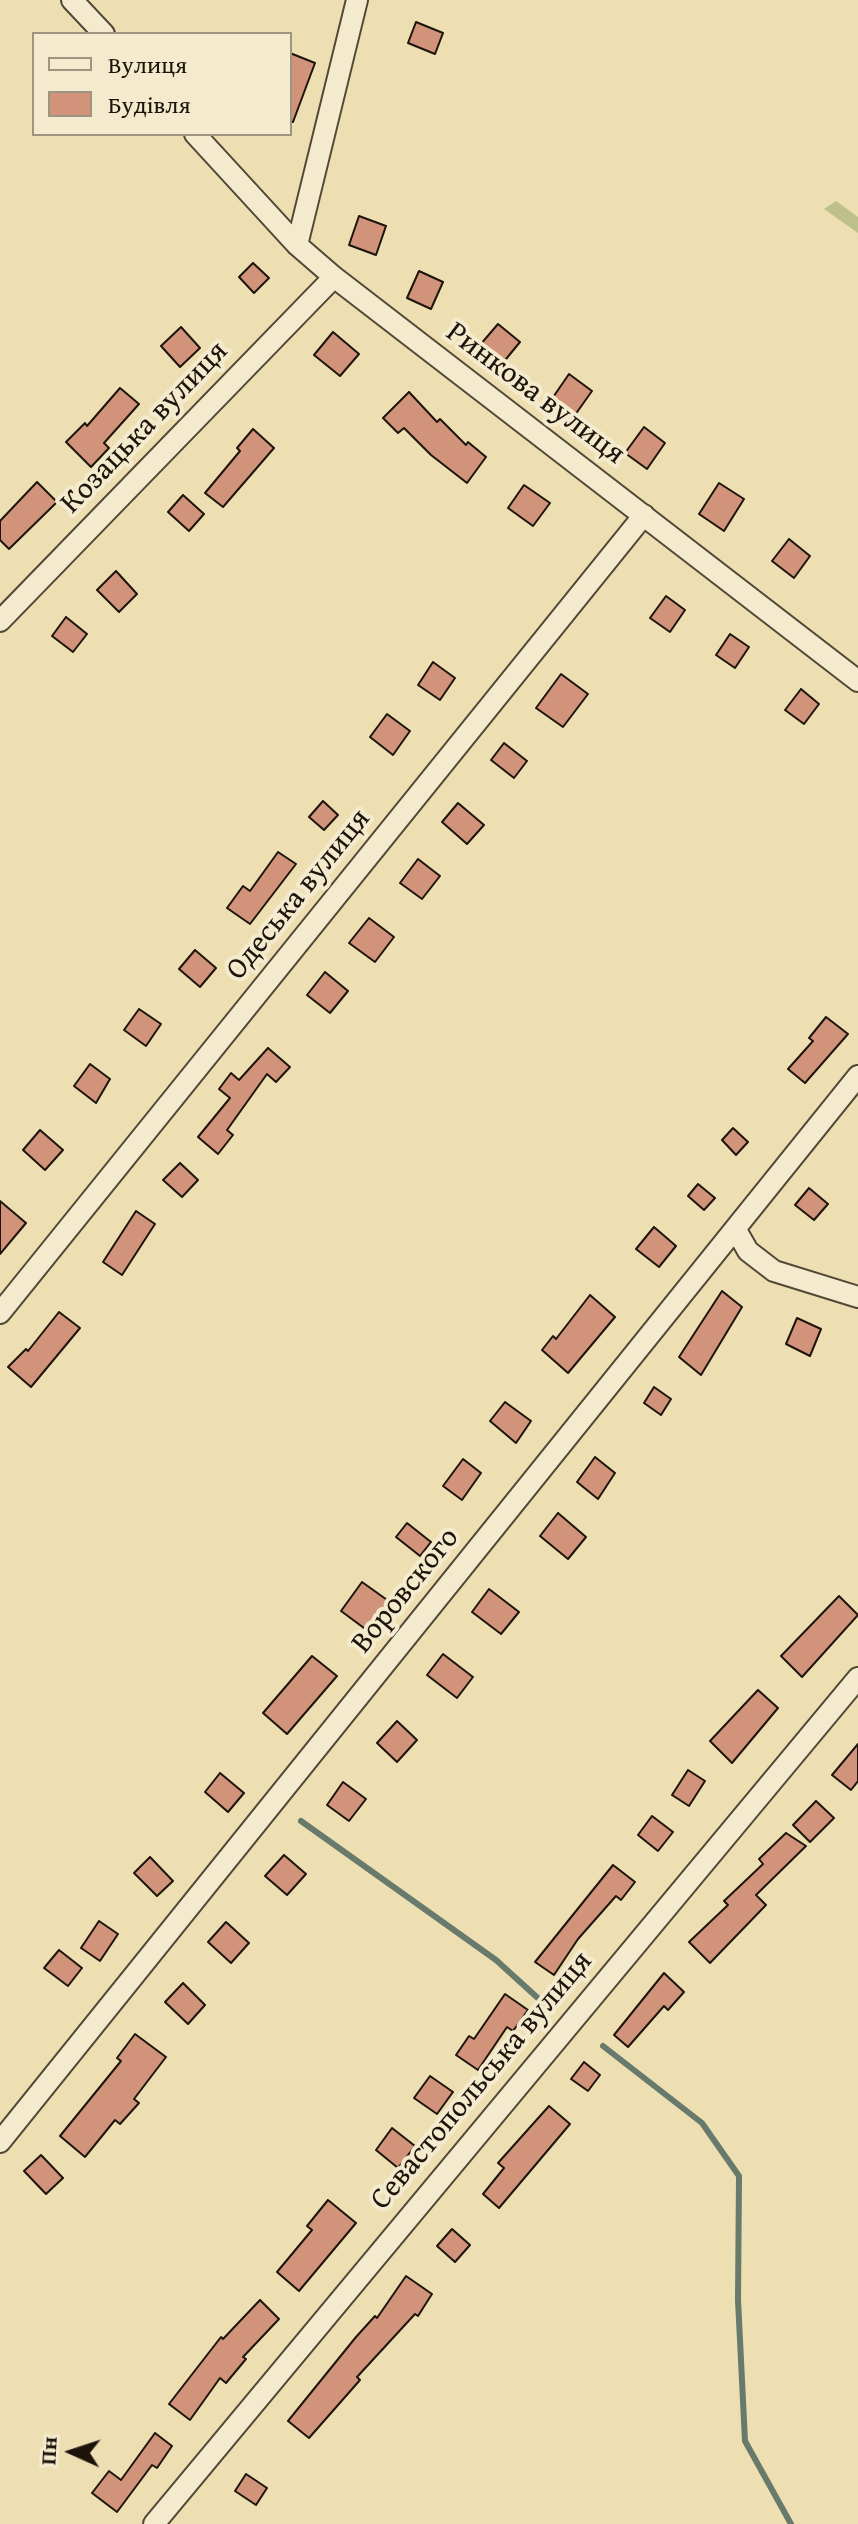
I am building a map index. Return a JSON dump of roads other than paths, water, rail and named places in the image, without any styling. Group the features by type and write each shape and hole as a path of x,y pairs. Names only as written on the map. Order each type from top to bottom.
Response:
{"street":[{"path":"72,0 102,32"},
{"path":"297,245 357,0"},
{"name":"Ринкова вулиця","path":"197,136 297,245 334,277 858,681"},
{"name":"Козацька вулиця","path":"0,621 334,277"},
{"name":"Одеська вулиця","path":"0,1313 644,515"},
{"name":"Воровского","path":"0,2142 858,1076"},
{"path":"736,1230 748,1251 774,1271 858,1297"},
{"name":"Севастопольська вулиця","path":"154,2524 858,1678"}],"waterway":[{"path":"301,1821 496,1960 551,2010"},
{"path":"603,2046 702,2123 739,2176 738,2300 745,2441 791,2524"}]}
